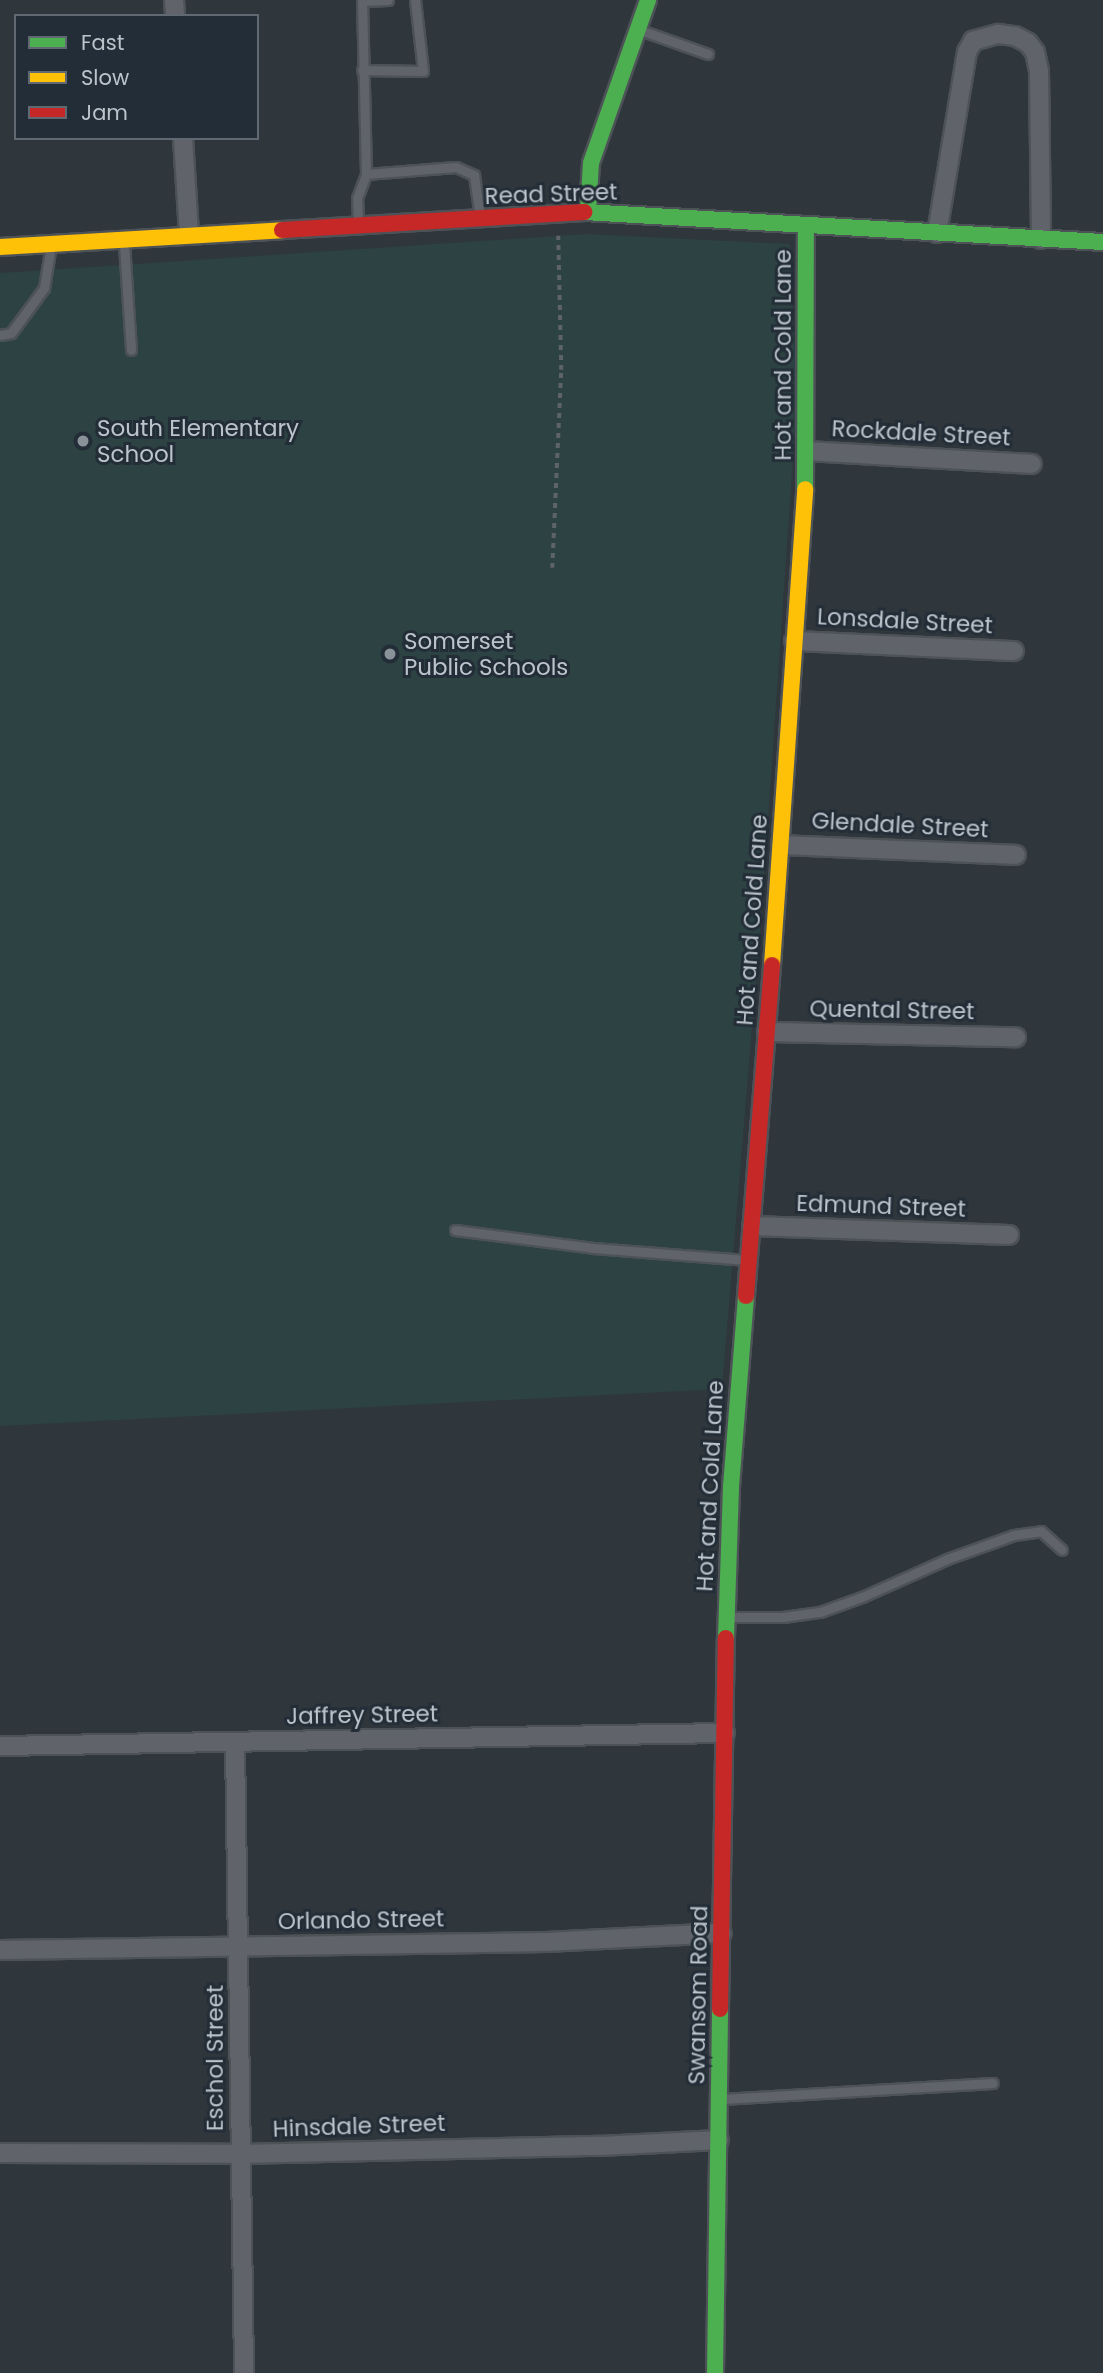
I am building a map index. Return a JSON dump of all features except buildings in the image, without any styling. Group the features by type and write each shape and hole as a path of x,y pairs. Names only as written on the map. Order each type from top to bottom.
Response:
{"street":[{"path":"588,212 591,163 648,0"},
{"path":"937,233 967,52 973,41 998,34 1015,36 1028,43 1035,52 1040,71 1041,239"},
{"path":"183,140 189,234"},
{"name":"Read Street","path":"0,247 588,212 1103,242"},
{"name":"Hot and Cold Lane","path":"726,1617 732,1473 781,845 807,451 806,225"},
{"name":"Rockdale Street","path":"807,451 1032,464"},
{"name":"Lonsdale Street","path":"794,641 1014,651"},
{"name":"Glendale Street","path":"781,845 1016,855"},
{"name":"Quental Street","path":"767,1032 1016,1037"},
{"name":"Edmund Street","path":"752,1226 1009,1236"},
{"name":"Swansom Road","path":"715,2373 726,1617"},
{"name":"Jaffrey Street","path":"0,1746 725,1733"},
{"name":"Eschol Street","path":"235,1742 244,2373"},
{"name":"Orlando Street","path":"0,1950 546,1942 722,1933"},
{"name":"Hinsdale Street","path":"0,2153 240,2154 600,2146 719,2140"}],"lane":[{"path":"358,227 357,198 366,174 362,1 388,0"},
{"path":"362,71 423,71 415,0"},
{"path":"638,30 708,54"},
{"path":"366,174 456,167 474,174 480,219"},
{"path":"124,238 131,350"},
{"path":"0,335 11,333 44,288 51,243"},
{"path":"455,1230 593,1248 749,1260"},
{"path":"726,1617 783,1617 820,1612 862,1597 947,1559 1014,1535 1041,1531 1062,1550"},
{"path":"719,2099 993,2083"}],"path":[{"path":"552,568 561,370 558,213"}],"green space":[{"name":"Somerset Public Schools","path":"586,234 790,244 797,400 762,907 722,1389 0,1426 0,273"}],"traffic: fast":[{"path":"588,212 591,163 648,0"},
{"path":"584,212 1103,242"},
{"path":"805,489 806,225"},
{"path":"726,1638 731,1487 746,1296"},
{"path":"715,2373 720,2009"}],"traffic: slow":[{"path":"0,247 282,230"},
{"path":"772,965 805,489"}],"traffic: jam":[{"path":"282,230 584,212"},
{"path":"746,1296 772,965"},
{"path":"720,2009 726,1638"}],"place":[{"name":"South Elementary School","path":"83,441"},
{"name":"Somerset Public Schools","path":"390,654"}]}
